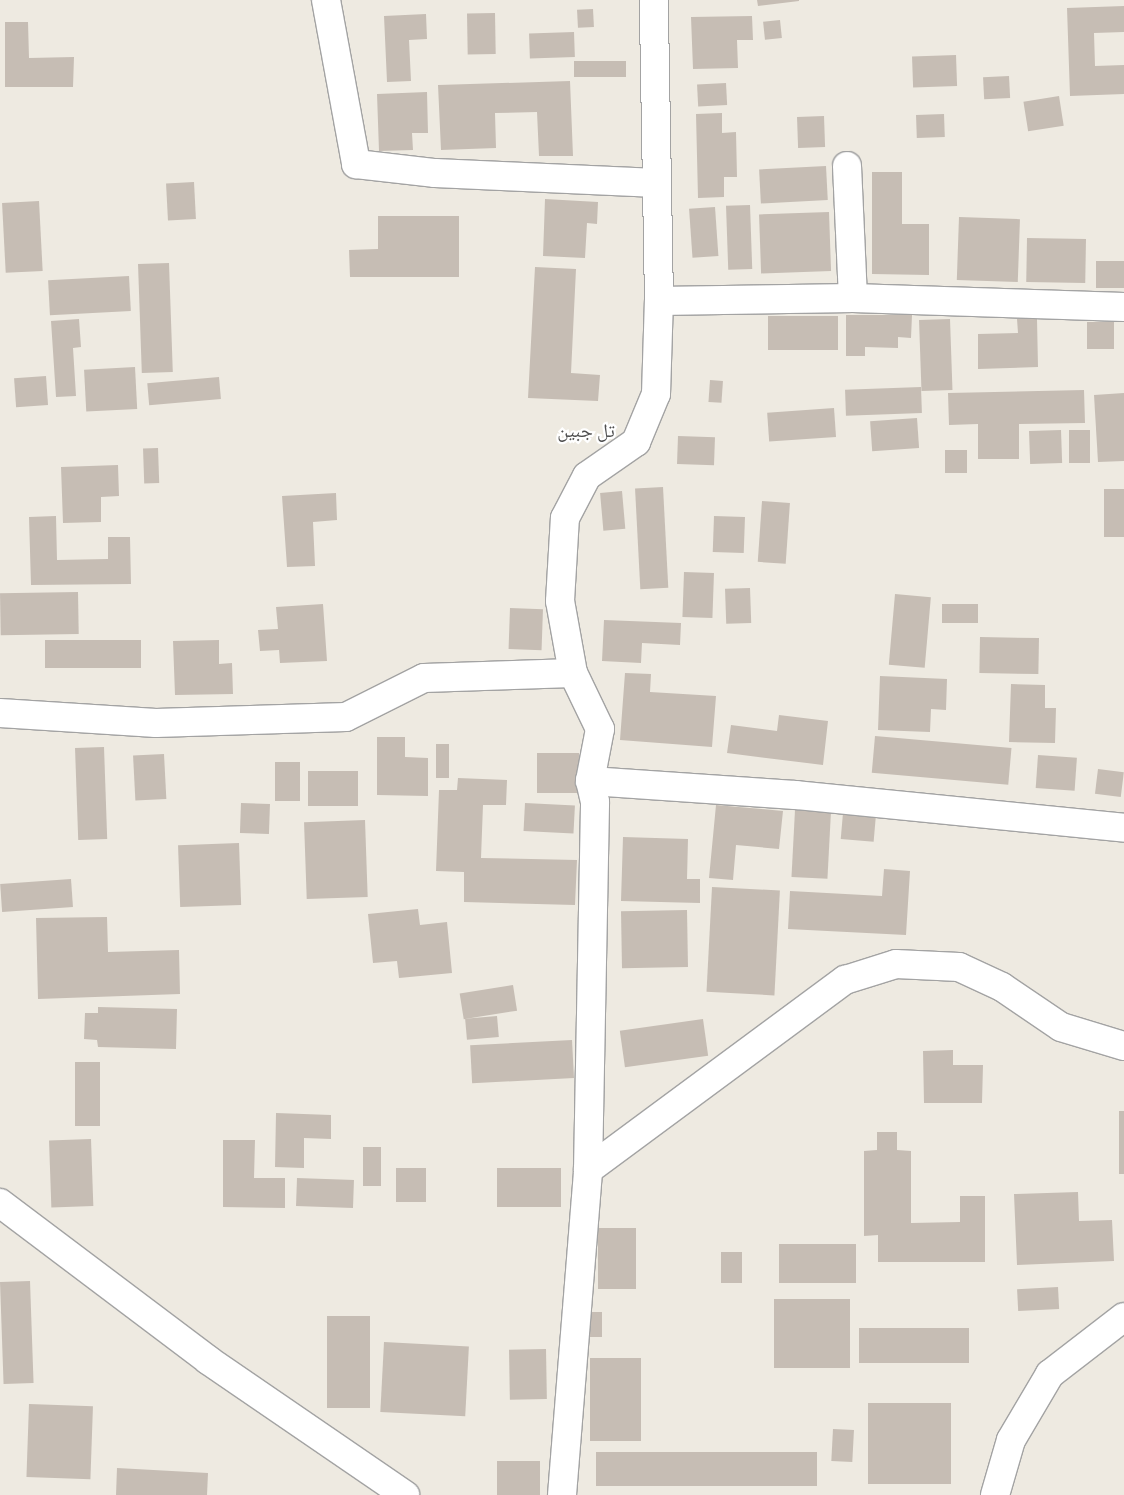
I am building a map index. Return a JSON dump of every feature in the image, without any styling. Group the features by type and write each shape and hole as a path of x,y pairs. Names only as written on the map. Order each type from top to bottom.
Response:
{"street":[{"path":"326,0 356,164 435,173 657,183"},
{"path":"562,1495 588,1170 595,802 590,781 600,728 573,672 560,601 565,518 587,476 636,442 656,394 659,301 654,0"},
{"path":"847,166 853,298"},
{"path":"659,301 853,298 1124,307"},
{"path":"0,713 156,723 346,718 424,678 573,672"},
{"path":"590,781 796,795 1124,828"},
{"path":"588,1170 845,980 896,964 959,967 1002,987 1061,1027 1124,1046"},
{"path":"0,1203 208,1360 405,1495"},
{"path":"995,1495 1011,1440 1050,1374 1124,1317"}],"building":[{"path":"757,0 799,0 799,1 758,6"},
{"path":"1124,6 1124,32 1094,33 1095,66 1124,65 1124,94 1070,96 1067,8"},
{"path":"593,9 594,27 578,28 577,10"},
{"path":"467,13 495,13 496,54 468,54"},
{"path":"426,14 427,39 409,40 411,81 387,82 384,16"},
{"path":"752,16 753,40 737,40 738,68 693,69 691,17"},
{"path":"780,20 782,38 765,40 763,22"},
{"path":"5,22 28,22 29,58 74,57 73,87 5,87"},
{"path":"574,32 575,57 530,59 529,34"},
{"path":"956,55 957,86 913,88 912,57"},
{"path":"574,61 626,61 626,77 574,77"},
{"path":"1009,76 1010,98 984,99 983,77"},
{"path":"570,81 573,156 539,156 537,112 495,113 496,148 441,150 438,85"},
{"path":"726,83 727,105 698,106 697,85"},
{"path":"427,92 428,133 412,133 413,150 379,151 377,94"},
{"path":"1059,96 1064,126 1028,131 1023,102"},
{"path":"722,113 722,133 736,132 737,177 724,177 724,197 698,198 696,114"},
{"path":"944,114 945,137 917,138 916,115"},
{"path":"824,116 825,147 798,148 797,117"},
{"path":"826,166 828,200 761,203 759,170"},
{"path":"872,172 902,172 902,224 929,224 929,275 872,274"},
{"path":"194,182 196,219 168,220 166,183"},
{"path":"545,199 598,202 597,224 587,223 585,258 543,256"},
{"path":"39,201 43,271 6,273 2,203"},
{"path":"750,205 752,269 728,270 726,206"},
{"path":"715,207 718,256 692,258 689,209"},
{"path":"829,212 831,271 761,273 759,214"},
{"path":"378,216 459,216 459,277 350,277 349,250 378,249"},
{"path":"959,217 1020,219 1018,282 957,280"},
{"path":"1027,238 1086,239 1085,283 1026,282"},
{"path":"1096,261 1124,261 1124,288 1096,288"},
{"path":"169,263 173,372 142,373 138,264"},
{"path":"535,267 576,269 571,373 600,375 598,401 528,398"},
{"path":"129,276 131,311 50,315 48,280"},
{"path":"846,315 912,315 911,338 898,337 898,348 865,347 865,356 846,356"},
{"path":"768,316 838,316 838,350 768,350"},
{"path":"79,319 81,347 73,348 76,396 56,397 51,321"},
{"path":"950,319 952,390 921,391 919,320"},
{"path":"1017,319 1037,319 1038,367 978,369 978,334 1018,333"},
{"path":"1087,322 1114,322 1114,349 1087,349"},
{"path":"135,367 137,409 86,412 84,370"},
{"path":"46,376 48,405 16,407 14,378"},
{"path":"219,377 221,399 149,405 147,383"},
{"path":"710,380 723,381 721,403 708,402"},
{"path":"921,387 922,413 846,416 845,390"},
{"path":"1084,390 1085,423 1019,424 1019,459 978,459 978,424 949,425 948,393"},
{"path":"1124,393 1124,461 1098,462 1094,395"},
{"path":"834,408 836,437 769,442 767,413"},
{"path":"917,418 919,448 872,451 870,421"},
{"path":"1061,430 1062,463 1030,464 1029,431"},
{"path":"1069,430 1090,430 1090,463 1069,463"},
{"path":"678,436 715,437 714,465 677,464"},
{"path":"158,448 159,483 144,484 143,449"},
{"path":"945,450 967,450 967,473 945,473"},
{"path":"118,465 119,496 101,497 101,522 63,523 61,467"},
{"path":"663,487 668,588 640,589 635,488"},
{"path":"1104,489 1124,489 1124,537 1104,537"},
{"path":"622,491 625,529 603,531 600,493"},
{"path":"336,493 337,520 313,522 315,566 287,567 282,496"},
{"path":"762,501 790,503 786,564 758,562"},
{"path":"56,516 57,560 108,559 108,537 130,537 131,584 31,585 29,517"},
{"path":"714,516 745,517 744,553 713,552"},
{"path":"684,572 714,573 712,618 682,617"},
{"path":"750,588 751,623 726,624 725,589"},
{"path":"78,592 79,634 1,635 0,593"},
{"path":"895,594 931,597 925,668 889,665"},
{"path":"323,604 327,661 280,663 279,650 260,651 258,630 278,629 276,607"},
{"path":"942,604 978,604 978,623 942,623"},
{"path":"510,608 543,609 542,650 509,649"},
{"path":"604,620 681,623 680,645 642,643 641,663 602,661"},
{"path":"980,637 1039,638 1038,674 979,673"},
{"path":"45,640 141,640 141,668 45,668"},
{"path":"219,640 219,664 232,663 233,694 175,695 173,641"},
{"path":"625,673 651,674 650,692 716,696 712,747 620,740"},
{"path":"880,676 947,679 946,710 931,709 930,732 878,730"},
{"path":"1011,684 1045,685 1045,708 1056,708 1055,743 1009,742"},
{"path":"779,715 828,721 823,765 727,753 731,725 777,731"},
{"path":"875,736 1011,748 1008,785 872,773"},
{"path":"377,737 405,737 405,757 428,758 428,796 377,795"},
{"path":"436,744 449,744 449,778 436,778"},
{"path":"104,747 107,839 78,840 75,748"},
{"path":"537,753 579,753 579,793 537,793"},
{"path":"164,754 166,799 135,801 133,756"},
{"path":"1038,755 1077,758 1075,791 1036,788"},
{"path":"275,762 300,762 300,801 275,801"},
{"path":"1098,769 1124,772 1121,797 1095,794"},
{"path":"308,771 358,771 358,806 308,806"},
{"path":"458,778 507,780 506,805 483,805 481,858 577,860 575,905 464,902 464,872 436,871 439,790 457,790"},
{"path":"241,803 270,804 269,834 240,833"},
{"path":"525,803 575,806 573,834 524,831"},
{"path":"716,805 783,811 779,849 736,845 733,880 709,878"},
{"path":"795,810 831,812 827,879 791,877"},
{"path":"843,813 876,816 874,842 841,839"},
{"path":"365,820 368,897 307,899 304,822"},
{"path":"623,837 688,839 687,879 700,879 700,903 621,901"},
{"path":"239,843 241,905 180,907 178,845"},
{"path":"884,869 910,871 906,935 788,929 790,891 882,896"},
{"path":"71,879 73,907 2,912 0,884"},
{"path":"712,887 780,891 774,995 707,992"},
{"path":"418,909 420,925 447,922 452,973 399,978 397,961 373,963 368,914"},
{"path":"687,910 688,967 622,968 621,911"},
{"path":"107,917 108,952 179,950 180,994 38,999 36,918"},
{"path":"513,985 517,1011 464,1019 460,993"},
{"path":"98,1007 177,1009 176,1049 98,1047 97,1040 84,1039 85,1013 98,1013"},
{"path":"497,1016 499,1037 467,1040 465,1019"},
{"path":"703,1019 708,1056 625,1067 620,1031"},
{"path":"572,1040 574,1078 472,1083 470,1045"},
{"path":"953,1050 953,1065 983,1065 982,1103 924,1103 923,1051"},
{"path":"75,1062 100,1062 100,1126 75,1126"},
{"path":"1119,1111 1124,1111 1124,1174 1119,1174"},
{"path":"276,1113 331,1115 331,1139 304,1138 304,1168 275,1167"},
{"path":"877,1132 897,1132 897,1150 911,1151 911,1223 960,1222 960,1196 985,1196 985,1262 878,1262 878,1235 864,1236 864,1151 877,1150"},
{"path":"91,1139 93,1206 51,1207 49,1140"},
{"path":"223,1140 255,1140 254,1178 285,1178 285,1208 223,1207"},
{"path":"363,1147 381,1147 381,1186 363,1186"},
{"path":"396,1168 426,1168 426,1202 396,1202"},
{"path":"497,1168 561,1168 561,1207 497,1207"},
{"path":"297,1178 354,1180 353,1208 296,1206"},
{"path":"1078,1192 1079,1221 1112,1220 1114,1261 1017,1265 1014,1194"},
{"path":"598,1228 636,1228 636,1289 598,1289"},
{"path":"779,1244 856,1244 856,1283 779,1283"},
{"path":"721,1252 742,1252 742,1283 721,1283"},
{"path":"30,1281 34,1383 4,1384 0,1282"},
{"path":"1058,1287 1059,1309 1018,1311 1017,1289"},
{"path":"774,1299 850,1299 850,1368 774,1368"},
{"path":"590,1312 602,1312 602,1337 590,1337"},
{"path":"327,1316 370,1316 370,1408 327,1408"},
{"path":"859,1328 969,1328 969,1363 859,1363"},
{"path":"384,1342 469,1346 465,1416 380,1412"},
{"path":"546,1349 547,1399 510,1400 509,1350"},
{"path":"590,1358 641,1358 641,1441 590,1441"},
{"path":"868,1403 951,1403 951,1484 868,1484"},
{"path":"29,1404 93,1406 90,1479 26,1477"},
{"path":"833,1429 854,1430 852,1462 831,1461"},
{"path":"596,1452 817,1452 817,1486 596,1486"},
{"path":"497,1461 540,1461 540,1495 497,1495"},
{"path":"117,1468 208,1473 207,1495 116,1495"}],"district":[{"name":"تل جبين","path":"586,431"}]}
